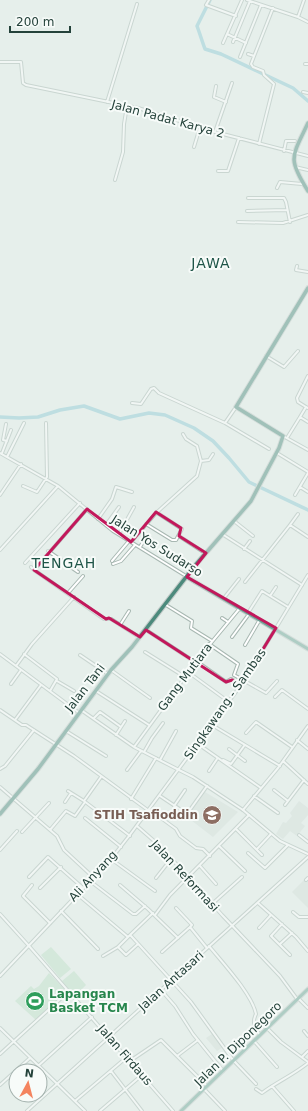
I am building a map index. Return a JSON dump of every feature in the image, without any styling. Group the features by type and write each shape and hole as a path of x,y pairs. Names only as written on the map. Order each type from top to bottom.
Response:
{"highway":[{"path":"308,123 294,153 294,167 308,191"},
{"path":"222,534 251,502 285,437 236,406 308,288"},
{"name":"Jalan Tani","path":"0,814 14,798 109,672 146,630 222,534"}],"main road":[{"name":"Jalan Yos Sudarso","path":"187,577 276,628 308,649"},
{"name":"Jalan P. Diponegoro","path":"182,1111 308,990"},
{"name":"Jalan P. Diponegoro","path":"254,1041 298,999"},
{"name":"Jalan P. Diponegoro","path":"206,1088 234,1061"}],"street":[{"path":"209,0 208,6 236,16"},
{"path":"223,43 242,0"},
{"path":"298,17 304,0"},
{"path":"233,42 248,1 273,8 308,22"},
{"path":"107,102 137,4"},
{"path":"240,57 261,5"},
{"path":"259,144 274,84 264,73 252,66 254,56 273,8"},
{"path":"227,34 246,43"},
{"path":"248,54 254,56"},
{"name":"Jalan Padat Karya 2","path":"0,62 21,62 23,80 26,85 127,106 215,132 308,156"},
{"path":"215,132 232,83"},
{"path":"216,86 214,97 226,102"},
{"path":"303,92 308,92"},
{"path":"115,180 123,152 124,124 127,106"},
{"path":"194,147 200,127"},
{"path":"218,171 228,172 239,138"},
{"path":"284,151 286,141 294,141"},
{"path":"294,167 308,170"},
{"path":"277,188 278,183 280,182 304,184"},
{"path":"248,198 284,198 290,222"},
{"path":"247,212 288,210"},
{"path":"238,222 265,224 290,222 308,215"},
{"path":"297,266 296,270 308,272"},
{"path":"266,356 284,367 298,351"},
{"path":"308,376 297,398 298,402 307,408 285,437 308,450"},
{"path":"132,403 142,403 152,388 160,394 225,423 269,449"},
{"path":"225,423 236,406"},
{"path":"300,417 308,422"},
{"path":"7,457 24,423"},
{"path":"23,486 35,492 46,479 46,423"},
{"path":"6,424 3,440 7,441"},
{"path":"1,453 11,430"},
{"path":"135,545 121,562 112,562 156,512 197,476 201,461 197,446 186,439 183,434"},
{"name":"Jalan Yos Sudarso","path":"1,453 58,486 106,525 187,577"},
{"path":"277,453 308,473 296,495"},
{"path":"201,461 209,460 213,454"},
{"path":"0,495 21,464"},
{"path":"0,549 58,486"},
{"path":"98,519 112,500 116,487 132,492"},
{"path":"300,487 308,492"},
{"path":"25,563 80,503"},
{"path":"106,525 119,507"},
{"path":"119,534 134,507"},
{"path":"34,570 48,551 87,510"},
{"path":"146,524 173,540 176,540 182,529 156,512"},
{"path":"245,582 298,514"},
{"path":"234,521 253,536"},
{"path":"290,525 308,537"},
{"path":"222,534 302,584"},
{"path":"179,536 206,553"},
{"path":"244,549 250,541"},
{"path":"140,547 143,542"},
{"path":"48,551 78,572"},
{"path":"30,567 105,619 111,619 140,637"},
{"name":"Singkawang - Sambas","path":"179,770 244,681 308,575"},
{"path":"68,593 83,576"},
{"path":"224,598 239,579"},
{"path":"270,596 276,587"},
{"path":"232,637 262,591 288,607"},
{"path":"16,666 24,654 74,597"},
{"path":"166,605 192,621 191,628 212,641"},
{"name":"Gang Mutiara","path":"134,747 209,644 240,608"},
{"path":"120,625 129,611"},
{"path":"222,618 228,622"},
{"path":"245,645 260,620"},
{"path":"146,630 226,682 231,679 240,686"},
{"path":"209,644 238,664 234,674 266,693 277,681"},
{"path":"146,652 185,677"},
{"path":"0,654 41,685 134,747 207,786 250,815 272,834 288,845 308,855"},
{"path":"24,654 56,678 57,681 74,691"},
{"path":"80,655 150,698"},
{"path":"11,684 21,670"},
{"path":"188,672 228,702"},
{"path":"50,691 57,681"},
{"path":"15,720 41,685"},
{"path":"95,690 149,725"},
{"path":"275,697 282,690 308,709"},
{"path":"0,710 74,756 132,799 176,829 180,836 196,848 202,848 210,856"},
{"path":"93,719 100,712 121,727"},
{"path":"116,735 125,721"},
{"path":"246,733 256,722 292,748"},
{"path":"127,770 143,752 164,723"},
{"path":"212,725 244,746 280,766"},
{"path":"243,810 280,766 308,726"},
{"path":"0,769 5,766 34,730"},
{"path":"65,730 106,756"},
{"path":"160,760 176,730"},
{"path":"297,740 308,749"},
{"path":"198,744 260,788"},
{"path":"223,760 230,764 244,746"},
{"path":"229,749 245,761"},
{"path":"132,799 156,758"},
{"path":"209,771 218,759"},
{"path":"283,762 308,783"},
{"name":"Ali Anyang","path":"0,976 111,859 179,770"},
{"path":"50,830 66,811 75,816 101,776"},
{"path":"285,805 304,780"},
{"path":"160,796 187,814 207,786"},
{"path":"0,787 59,838 64,850 93,877"},
{"path":"174,806 186,790"},
{"path":"274,790 288,801"},
{"path":"68,791 84,801 130,836"},
{"path":"65,802 71,793"},
{"path":"254,796 278,813"},
{"path":"22,832 49,803"},
{"path":"104,956 118,947 154,914 170,895 250,815"},
{"path":"85,818 121,847"},
{"name":"Jalan Reformasi","path":"137,826 171,859 286,982 298,999 308,1008"},
{"path":"236,829 262,854"},
{"path":"0,850 17,831"},
{"path":"257,849 272,834"},
{"path":"299,835 308,842"},
{"path":"248,852 266,868 288,845"},
{"path":"219,846 245,871"},
{"name":"Jalan Antasari","path":"27,1111 233,926 308,855"},
{"path":"29,877 47,857 61,867 83,888"},
{"path":"111,859 154,891"},
{"path":"156,878 171,859"},
{"path":"200,866 216,884"},
{"path":"40,888 61,867"},
{"path":"212,904 242,877"},
{"path":"90,881 133,914 136,914 145,906"},
{"path":"32,885 23,896 50,923"},
{"path":"120,885 154,914 178,938"},
{"path":"77,894 138,944 170,981 191,1002 234,1061 256,1084"},
{"path":"258,903 292,933 308,951"},
{"path":"176,908 192,925 190,927 232,973 253,1007 256,1014 253,1018 254,1028 260,1035"},
{"path":"61,911 98,949"},
{"path":"293,912 299,917 308,917"},
{"name":"Jalan Firdaus","path":"0,914 130,1060 173,1111"},
{"path":"259,928 272,915"},
{"path":"282,924 272,935 290,955"},
{"path":"162,952 190,927"},
{"path":"280,944 292,933"},
{"path":"118,947 126,955 138,944"},
{"path":"161,990 175,1006 184,1022 223,1071"},
{"path":"0,1054 69,991"},
{"path":"41,1063 92,1017"},
{"path":"0,1028 35,1063"},
{"path":"256,1089 261,1093 308,1063 281,1042 268,1029"},
{"path":"304,1031 308,1036"},
{"path":"130,1060 159,1039 177,1056 225,1111"},
{"path":"177,1056 198,1040"},
{"path":"254,1041 278,1067"},
{"path":"302,1058 308,1051"},
{"path":"75,1101 127,1057"},
{"path":"0,1085 30,1058"},
{"path":"110,1071 140,1110"},
{"path":"48,1075 85,1111"},
{"path":"100,1111 142,1075"},
{"path":"272,1086 294,1111"}],"highlighted area":[{"path":"87,509 131,542 156,512 181,528 179,536 206,553 187,577 276,628 241,685 232,680 226,682 146,630 140,637 109,618 106,619 34,570"}],"shaded area":[{"name":"STIH Tsafioddin","path":"205,792 238,812 213,837 187,817"},
{"path":"299,801 308,808 308,815 301,823 305,826 297,836 290,831 283,839 276,834 283,822 286,823 292,816 290,813"},
{"path":"305,879 308,882 308,908 292,892"},
{"path":"212,1034 223,1047 217,1051 206,1038"}],"green space":[{"path":"51,947 71,969 60,978 41,955"},
{"path":"74,971 86,985 75,996 62,981"},
{"path":"49,973 66,991 36,1020 15,1001 31,986 34,989 39,986"}],"waterway":[{"path":"210,0 197,26 205,49 221,54 293,88 308,101"},
{"path":"0,417 38,417 60,410 84,406 120,419 149,413 165,415 194,428 213,441 249,482 308,510"}],"place":[{"name":"STIH Tsafioddin","path":"212,815"},
{"name":"Lapangan Basket TCM","path":"35,1001"}],"district":[{"name":"JAWA","path":"211,263"},
{"name":"TENGAH","path":"64,563"}]}
